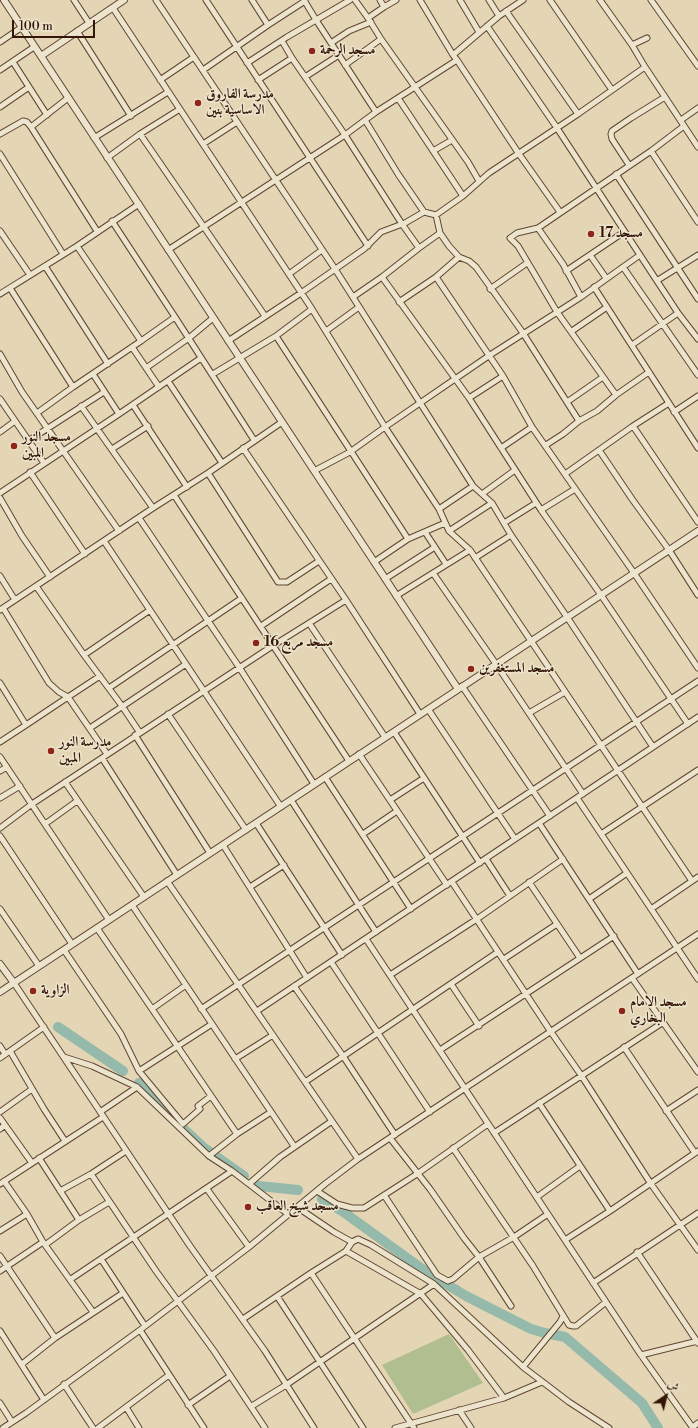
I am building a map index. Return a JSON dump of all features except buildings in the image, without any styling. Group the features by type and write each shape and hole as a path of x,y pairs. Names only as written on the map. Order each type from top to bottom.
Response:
{"street":[{"path":"4,0 396,596 550,816"},
{"path":"74,0 89,24"},
{"path":"41,56 124,0"},
{"path":"156,0 335,269 473,486 492,503 511,535 653,747"},
{"path":"206,0 368,246"},
{"path":"260,0 253,2 268,25"},
{"path":"247,64 282,40 350,0"},
{"path":"354,0 370,20 381,39 468,162 479,181"},
{"path":"380,0 384,8"},
{"path":"331,43 370,20 396,0"},
{"path":"420,0 453,55 518,154 560,212"},
{"path":"460,0 480,32"},
{"path":"489,0 499,16"},
{"path":"453,55 499,16 523,0"},
{"path":"550,0 612,90"},
{"path":"600,0 632,45 698,147"},
{"path":"651,0 698,66"},
{"path":"203,70 305,1 376,112"},
{"path":"112,8 312,309 385,427 439,509 449,531 470,550 692,881"},
{"path":"506,11 578,114"},
{"path":"487,26 557,128 624,232 658,280 678,313 698,339"},
{"path":"0,42 22,27"},
{"path":"77,31 131,116"},
{"path":"632,45 647,38"},
{"path":"345,65 381,39"},
{"path":"282,40 292,58 345,135 419,248"},
{"path":"0,70 34,47"},
{"path":"305,77 339,55"},
{"path":"160,80 194,57"},
{"path":"258,80 292,58"},
{"path":"168,250 457,60"},
{"path":"13,62 47,115"},
{"path":"436,215 462,196 479,181 645,67"},
{"path":"0,107 29,87"},
{"path":"94,138 168,92"},
{"path":"629,165 612,139 612,131 665,97"},
{"path":"31,127 68,98"},
{"path":"398,98 462,196"},
{"path":"681,120 698,108"},
{"path":"108,158 140,134 180,110"},
{"path":"365,120 398,174 424,212 436,215"},
{"path":"0,134 23,121 27,122 98,231"},
{"path":"203,144 237,122"},
{"path":"616,395 572,331 557,312 518,246 510,238 517,233 538,228 684,126"},
{"path":"140,134 265,316"},
{"path":"433,151 452,140"},
{"path":"651,150 698,222"},
{"path":"0,154 64,254"},
{"path":"616,174 698,299"},
{"path":"0,294 77,246 139,204"},
{"path":"228,341 301,293 368,246 381,232 402,224 424,212"},
{"path":"436,215 440,233 449,246 459,258 472,264 523,333 579,421"},
{"path":"112,221 254,440"},
{"path":"538,228 563,264 581,297"},
{"path":"0,230 30,275"},
{"path":"566,271 624,232"},
{"path":"353,297 440,233"},
{"path":"77,246 141,341"},
{"path":"289,274 322,250"},
{"path":"590,255 606,278"},
{"path":"314,471 350,452 490,355 581,297 640,255"},
{"path":"658,280 698,255"},
{"path":"399,302 436,277 459,258"},
{"path":"490,289 527,263"},
{"path":"45,266 108,364"},
{"path":"623,266 698,375"},
{"path":"382,277 456,379 536,503 602,595 688,724"},
{"path":"436,277 490,355 532,426 698,668"},
{"path":"594,287 698,448"},
{"path":"10,288 73,387"},
{"path":"326,331 359,307"},
{"path":"572,331 607,307"},
{"path":"212,374 276,336 312,309"},
{"path":"632,345 678,313"},
{"path":"37,413 175,317"},
{"path":"146,368 189,338 213,318"},
{"path":"276,336 408,539"},
{"path":"132,347 159,387"},
{"path":"0,354 22,392 119,531"},
{"path":"0,493 201,358"},
{"path":"546,446 579,421 597,411 616,395 649,372"},
{"path":"93,374 119,414"},
{"path":"469,398 503,376"},
{"path":"567,402 603,377"},
{"path":"168,381 222,463"},
{"path":"28,441 104,392"},
{"path":"674,412 698,396"},
{"path":"0,399 44,463"},
{"path":"565,474 633,426 669,403"},
{"path":"133,404 187,487"},
{"path":"81,406 153,508"},
{"path":"0,432 15,421"},
{"path":"107,754 68,697 59,692 49,683 1,609 174,494 187,487 282,422"},
{"path":"112,449 148,426"},
{"path":"501,448 532,426"},
{"path":"633,426 698,522"},
{"path":"243,448 346,600 420,714"},
{"path":"599,450 669,550 698,595"},
{"path":"482,494 515,470"},
{"path":"30,472 84,554"},
{"path":"208,472 278,582 287,582 319,561"},
{"path":"439,509 473,486"},
{"path":"541,510 575,489"},
{"path":"174,494 349,761"},
{"path":"0,498 22,536 50,577"},
{"path":"449,531 492,503"},
{"path":"504,523 536,503"},
{"path":"139,518 209,621 314,784"},
{"path":"374,562 408,539 445,522"},
{"path":"0,992 698,531"},
{"path":"425,532 446,564"},
{"path":"475,558 511,535"},
{"path":"104,540 281,806"},
{"path":"385,579 435,547"},
{"path":"396,596 470,550"},
{"path":"432,573 496,664 583,794"},
{"path":"0,576 15,600"},
{"path":"261,626 331,579"},
{"path":"36,586 122,706 137,734 210,853"},
{"path":"108,688 242,598"},
{"path":"0,828 32,804 137,734 239,667 346,600"},
{"path":"84,655 150,610"},
{"path":"309,623 385,737"},
{"path":"90,728 186,664"},
{"path":"0,742 100,676"},
{"path":"202,1009 698,681"},
{"path":"0,684 26,725"},
{"path":"529,713 565,692"},
{"path":"428,709 515,839"},
{"path":"168,714 246,830"},
{"path":"257,1011 698,717"},
{"path":"394,732 480,863"},
{"path":"359,754 429,859 477,919 581,1075 651,1184 698,1250"},
{"path":"0,757 108,920"},
{"path":"102,758 177,875"},
{"path":"0,771 7,767"},
{"path":"601,834 698,770"},
{"path":"325,777 411,909"},
{"path":"390,800 424,778"},
{"path":"65,782 144,897"},
{"path":"0,798 20,786"},
{"path":"577,798 698,980"},
{"path":"291,800 376,932"},
{"path":"45,824 77,801"},
{"path":"363,834 397,810"},
{"path":"256,822 342,955"},
{"path":"539,823 638,974"},
{"path":"0,836 72,944"},
{"path":"223,845 307,978"},
{"path":"486,859 510,896"},
{"path":"390,975 477,919 563,859"},
{"path":"250,887 284,865"},
{"path":"589,899 627,873"},
{"path":"651,909 698,877"},
{"path":"167,881 358,1159"},
{"path":"529,882 580,958"},
{"path":"132,905 294,1146"},
{"path":"0,909 39,966"},
{"path":"504,960 557,924"},
{"path":"97,928 237,1134"},
{"path":"4,1428 140,1330 249,1247 317,1190 358,1159 698,934"},
{"path":"440,1050 479,1026 614,936"},
{"path":"366,939 641,1356 693,1427 698,1423"},
{"path":"64,950 120,1034 139,1071 183,1124 200,1109 198,1106 211,1096"},
{"path":"305,1082 498,952"},
{"path":"331,962 377,1034 430,1112"},
{"path":"0,964 169,1214 243,1319 314,1428"},
{"path":"632,978 662,1023 698,1072"},
{"path":"451,984 479,1026"},
{"path":"152,1009 186,985"},
{"path":"294,986 343,1056 395,1135"},
{"path":"494,1133 662,1023"},
{"path":"139,1071 212,1024"},
{"path":"0,1058 44,1027"},
{"path":"235,1059 273,1035"},
{"path":"0,1046 7,1053 32,1089 65,1141"},
{"path":"565,1240 651,1184 696,1152 666,1111 624,1047"},
{"path":"64,1057 92,1066 137,1086 209,1156 232,1171 288,1214"},
{"path":"93,1312 44,1243 27,1214 2,1182 65,1141 137,1086"},
{"path":"0,1112 32,1089"},
{"path":"666,1111 698,1090"},
{"path":"539,1103 610,1211"},
{"path":"209,1156 237,1134 271,1112"},
{"path":"0,1118 32,1163"},
{"path":"249,1184 294,1146 332,1121"},
{"path":"317,1190 337,1204 352,1208 364,1208 417,1174 488,1124"},
{"path":"0,1129 5,1125"},
{"path":"390,1138 417,1174 430,1188 464,1238 479,1257 511,1306"},
{"path":"454,1148 514,1237 569,1324 576,1326 606,1302"},
{"path":"60,1191 91,1174 126,1151"},
{"path":"39,1158 79,1220"},
{"path":"536,1197 580,1166"},
{"path":"71,1279 232,1171"},
{"path":"91,1174 108,1202 252,1406 265,1428"},
{"path":"207,1189 249,1247"},
{"path":"384,1195 437,1275 448,1281 479,1257 514,1237 548,1214"},
{"path":"0,1271 6,1265 44,1243 108,1202"},
{"path":"297,1207 334,1232 352,1242"},
{"path":"593,1283 637,1252 698,1213"},
{"path":"0,1231 27,1214"},
{"path":"243,1319 346,1251 352,1242 358,1239 371,1245 434,1284 523,1367 568,1402 609,1428"},
{"path":"346,1251 421,1294 468,1350 504,1398"},
{"path":"637,1252 698,1342 641,1356"},
{"path":"0,1256 55,1338"},
{"path":"101,1259 145,1326"},
{"path":"311,1273 413,1426"},
{"path":"252,1406 286,1385 434,1284"},
{"path":"22,1364 55,1338 123,1293"},
{"path":"276,1296 363,1428"},
{"path":"523,1367 560,1322 563,1316"},
{"path":"140,1330 204,1428"},
{"path":"0,1331 44,1400"},
{"path":"98,1428 169,1375"},
{"path":"188,1405 230,1376"},
{"path":"395,1428 413,1426 459,1410 504,1398 542,1382"},
{"path":"64,1384 93,1428"},
{"path":"0,1403 12,1422"},
{"path":"126,1407 139,1428"},
{"path":"459,1410 471,1428"}],"green space":[{"path":"449,1334 483,1383 413,1414 382,1365"}],"waterway":[{"path":"58,1027 123,1071"},
{"path":"139,1083 176,1122 203,1147 244,1176"},
{"path":"259,1186 298,1190"},
{"path":"322,1199 342,1211 425,1271 466,1296 531,1329 565,1337 642,1403 658,1428"}],"place":[{"name":"مسجد الرحمة","path":"312,51"},
{"name":"مدرسة الفاروق الاساسية بنين","path":"198,103"},
{"name":"مسجد 17","path":"591,234"},
{"name":"مسجد النور المبين","path":"14,446"},
{"name":"مسجد مربع 16","path":"256,643"},
{"name":"مسجد المستغفرين","path":"471,669"},
{"name":"مدرسة النور المبين","path":"51,751"},
{"name":"الزاوية","path":"33,991"},
{"name":"مسجد الامام البخاري","path":"622,1011"},
{"name":"مسجد شيخ العاقب","path":"248,1207"}]}
